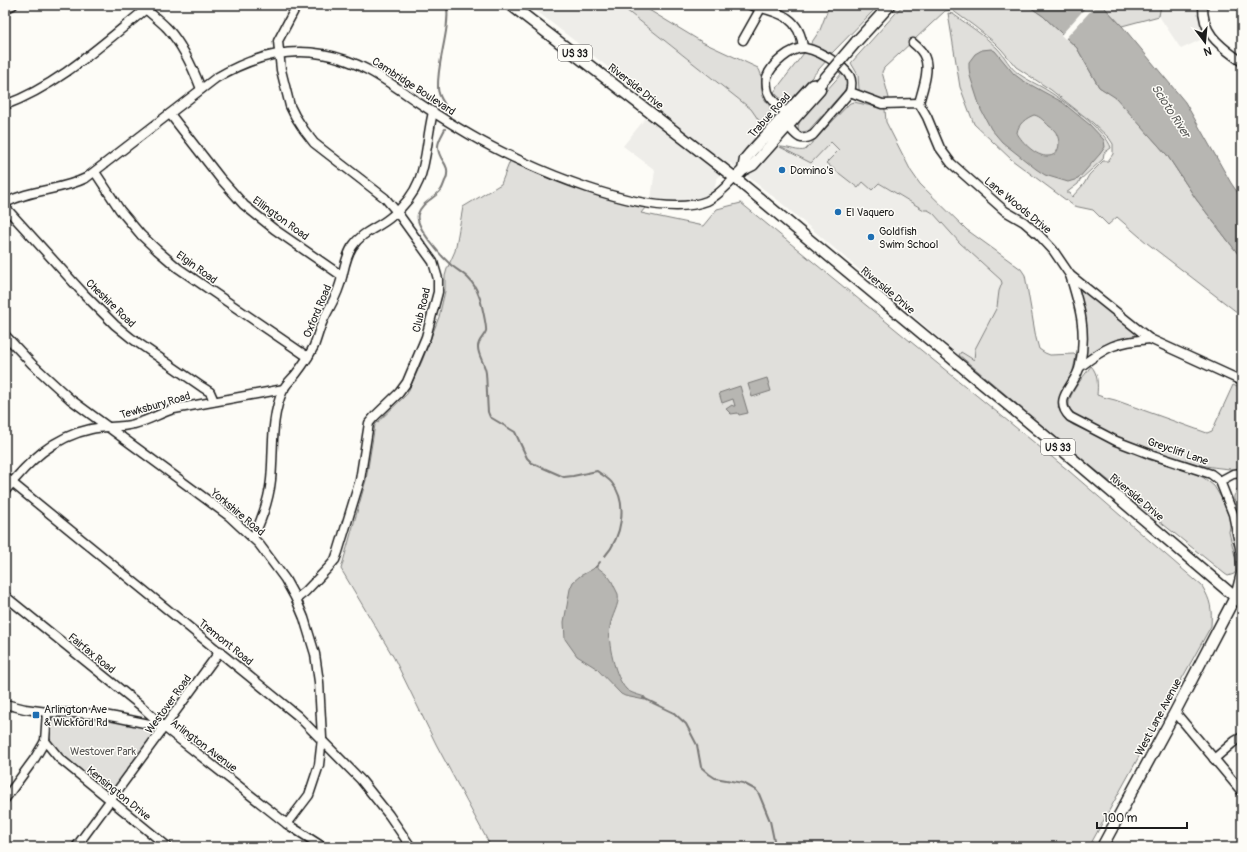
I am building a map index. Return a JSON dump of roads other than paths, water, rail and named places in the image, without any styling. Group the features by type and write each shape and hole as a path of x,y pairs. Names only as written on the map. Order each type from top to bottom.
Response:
{"main road":[{"name":"Riverside Drive","path":"511,5 735,178 1178,547 1238,600"},
{"name":"Trabue Road","path":"735,178 743,170 753,165 788,126 820,90 820,84 890,5"},
{"name":"Trabue Road","path":"743,170 745,159 750,153 812,85 820,84"},
{"name":"West Lane Avenue","path":"1102,847 1238,600"}],"street":[{"path":"5,9 13,5"},
{"path":"287,5 295,7"},
{"path":"750,5 776,12 792,21 797,27 803,42 803,48"},
{"path":"1202,5 1203,16 1211,35 1220,46 1242,62"},
{"path":"5,105 14,102 63,75 144,7 168,30 182,48 192,66 201,89"},
{"name":"Club Road","path":"295,7 278,41 278,53 281,70 290,106 304,130 314,143 380,194 398,212 433,262 438,279 438,292 426,337 404,388 369,423 360,480 335,560 305,592 296,599"},
{"path":"743,40 761,8"},
{"path":"850,92 882,104 919,103 927,66 923,53 913,43"},
{"path":"787,113 776,105 768,94 767,77 782,57 803,48 818,52 844,69 850,76 852,84 850,92 813,135 808,138 802,138 797,136 788,126"},
{"name":"Cambridge Boulevard","path":"5,203 30,193 76,183 95,172 216,78 239,65 278,53 308,52 349,60 375,72 433,112 472,136 528,164 584,186 634,201 676,206 703,202 717,195 735,178"},
{"name":"Lane Woods Drive","path":"919,103 927,117 940,148 951,163 1005,211 1024,222 1039,235 1053,250 1070,275 1150,339 1242,381"},
{"name":"Oxford Road","path":"253,538 263,514 268,496 271,481 275,415 284,389 308,357 322,322 334,300 347,257 357,240 398,212 407,203 419,183 423,170 433,112"},
{"name":"Ellington Road","path":"170,114 220,178 244,205 274,229 342,276"},
{"name":"Elgin Road","path":"95,172 120,210 141,235 157,250 185,272 308,357"},
{"name":"Cheshire Road","path":"5,207 84,294 115,325 131,338 210,392 214,401"},
{"name":"Greycliff Lane","path":"1070,275 1084,329 1080,367 1064,397 1063,404 1065,412 1070,417 1116,441 1211,474 1220,481"},
{"name":"Yorkshire Road","path":"5,335 32,364 70,399 229,516 253,538 285,579 296,599 310,636 319,682 322,738 319,765 309,795 287,824"},
{"name":"Greycliff Lane","path":"1080,367 1098,353 1108,348 1118,344 1150,339"},
{"name":"Tewksbury Road","path":"5,491 33,459 52,445 90,429 120,427 135,424 162,412 284,389"},
{"path":"1238,600 1241,573 1240,548 1233,514 1220,481 1233,474 1242,472"},
{"name":"Tremont Road","path":"5,477 286,705 322,738 361,780 389,815 411,847"},
{"name":"Fairfax Road","path":"5,596 141,706 164,727"},
{"name":"Westover Road","path":"76,847 220,651"},
{"name":"Arlington Avenue","path":"5,704 47,712 98,714 164,727 287,824 323,847"},
{"path":"5,799 35,758 45,741 47,712"},
{"path":"1175,712 1242,792"},
{"path":"1214,759 1242,737"},
{"name":"Kensington Drive","path":"45,741 59,758 168,847"}],"water":[{"name":"Scioto River","path":"1027,5 1102,5 1122,26 1185,102 1231,183 1242,199 1242,259 1196,199 1167,155 1116,98 1099,87 1077,48 1043,16"},
{"path":"991,49 995,51 1014,74 1062,102 1090,125 1104,140 1105,147 1078,179 1068,182 1045,175 1002,142 991,129 981,110 970,76 969,68 969,62 975,54 982,50","holes":["1031,116 1036,116 1042,119 1054,130 1059,142 1055,154 1043,156 1034,152 1022,141 1017,133 1019,127 1025,120"]},
{"path":"767,378 771,391 752,397 748,384"},
{"path":"740,386 748,413 739,415 738,413 731,414 726,409 732,405 735,406 733,399 722,403 719,393"},
{"path":"596,566 612,582 618,594 618,602 609,633 615,668 622,684 626,689 632,693 645,697 645,700 621,694 596,668 577,656 565,639 564,622 570,589 573,582"}],"waterway":[{"path":"447,5 447,26 439,67 438,92 450,116"},
{"path":"445,129 438,146 440,156 447,169 446,179 441,190 422,206 418,214 418,219 424,233 436,249 451,265 470,280 479,296 484,314 486,331 479,342 478,347 486,373 488,412 490,417 515,432 527,458 532,463 564,477 597,471 612,483 617,491 620,501 621,521 619,531 611,549 605,556"},
{"path":"596,567 600,562"},
{"path":"643,698 674,713 686,724 697,745 701,767 709,774 715,778 743,783 756,790 770,821 774,840"}],"place":[{"name":"Domino's","path":"782,170"},
{"name":"El Vaquero","path":"838,212"},
{"name":"Goldfish Swim School","path":"871,237"},
{"name":"Arlington Ave & Wickford Rd","path":"36,715"}],"park label":[{"name":"Westover Park","path":"103,751"}]}
